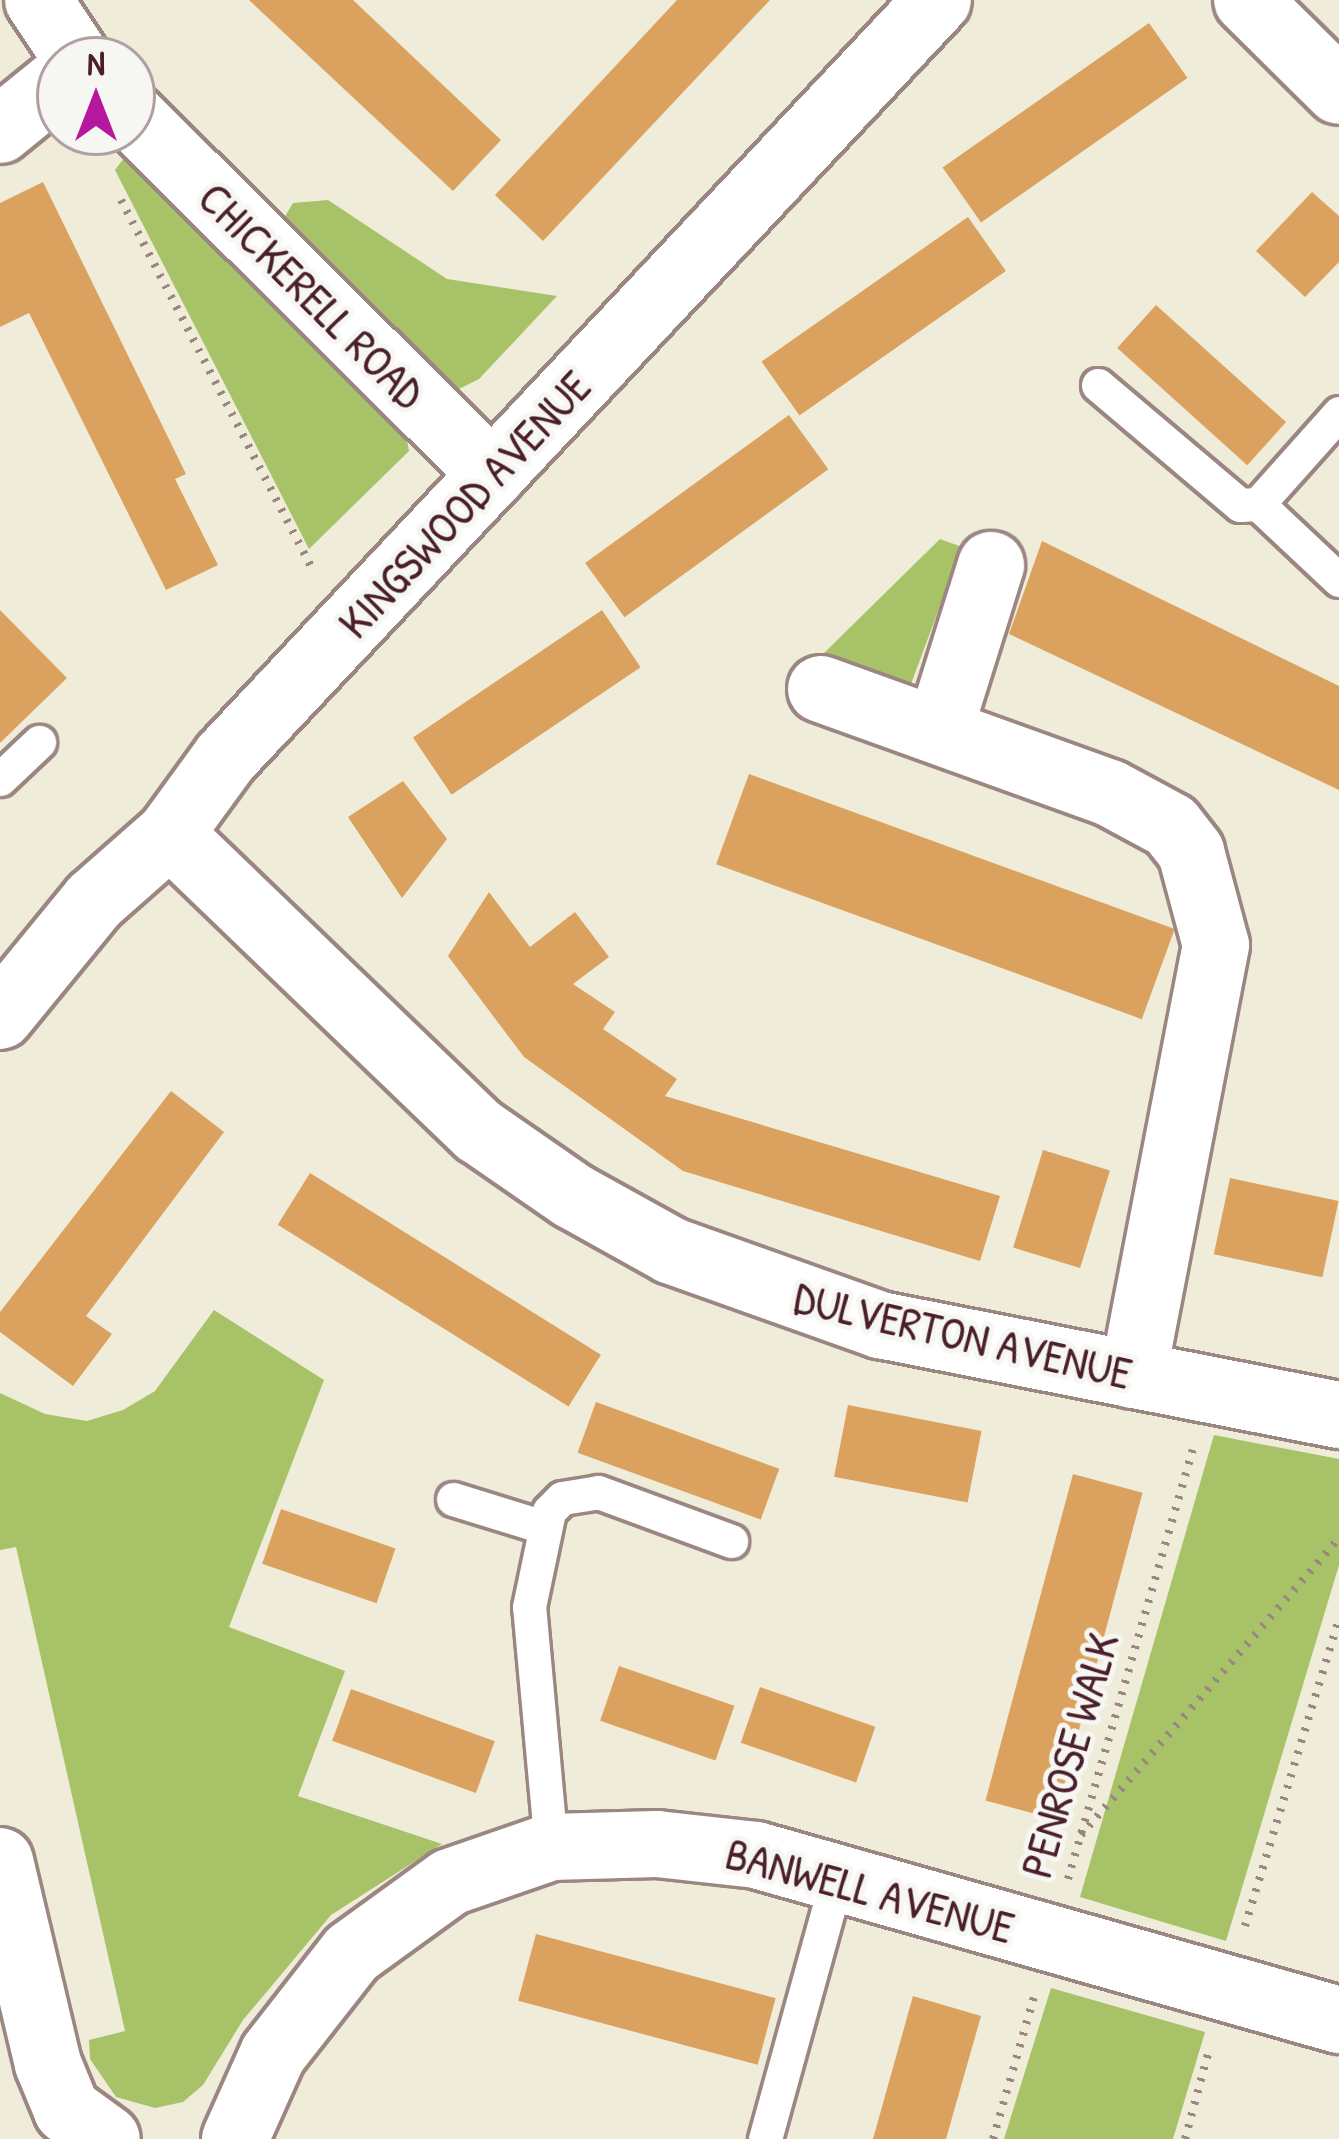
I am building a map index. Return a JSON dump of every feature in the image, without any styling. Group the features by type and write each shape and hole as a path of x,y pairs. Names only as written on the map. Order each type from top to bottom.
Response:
{"street":[{"name":"KINGSWOOD AVENUE","path":"0,1016 94,901 170,833 226,757 938,0"},
{"path":"1247,0 1339,91"},
{"path":"0,130 36,101"},
{"name":"CHICKERELL ROAD","path":"156,140 492,474"},
{"path":"940,728 991,566"},
{"path":"821,689 940,728 1149,812 1181,839 1203,881 1216,945 1133,1375"},
{"name":"DULVERTON AVENUE","path":"170,833 479,1131 572,1196 672,1251 880,1325 1339,1415"},
{"name":"BANWELL AVENUE","path":"235,2139 273,2054 352,1953 450,1882 551,1846 706,1846 837,1878 1339,2020"},
{"path":"0,1862 48,2064 67,2110 106,2139"}],"lane":[{"path":"1099,385 1240,505 1258,504 1339,413"},
{"path":"1258,504 1339,580"},
{"path":"0,779 40,742"},
{"path":"551,1846 530,1664 540,1526 562,1498 598,1492 731,1541"},
{"path":"453,1498 540,1526"},
{"path":"765,2139 837,1878"}],"path":[{"path":"118,193 345,632"},
{"name":"PENROSE WALK","path":"993,2139 1210,1390"},
{"path":"1080,1836 1339,1538"},
{"path":"1185,2139 1339,1618"}],"green space":[{"path":"131,156 405,428 409,451 309,549 115,170"},
{"path":"328,200 447,279 557,296 479,379 459,389 443,384 280,225 293,203"},
{"path":"940,539 962,547 908,692 819,658"},
{"path":"214,1310 324,1380 229,1627 345,1671 298,1796 442,1844 331,1915 243,2020 203,2085 183,2102 155,2108 116,2097 90,2059 89,2040 125,2031 16,1547 0,1550 0,1393 45,1414 87,1421 123,1410 155,1391"},
{"path":"1214,1435 1339,1459 1339,1565 1226,1941 1080,1897"},
{"path":"1051,1988 1205,2032 1173,2139 1004,2139"}],"building":[{"path":"249,0 353,0 501,140 453,191"},
{"path":"677,0 770,0 543,241 495,195"},
{"path":"1149,23 1187,78 981,222 943,168"},
{"path":"43,182 186,474 175,479 218,565 166,590 29,313 0,327 0,203"},
{"path":"1312,192 1339,216 1339,262 1305,297 1256,251"},
{"path":"968,217 1006,271 799,416 762,362"},
{"path":"1156,305 1286,422 1247,465 1117,348"},
{"path":"789,415 828,469 625,617 585,563"},
{"path":"1042,541 1339,686 1339,790 1009,634"},
{"path":"0,610 67,678 0,743"},
{"path":"602,610 641,667 452,795 413,737"},
{"path":"749,774 1175,929 1142,1019 716,864"},
{"path":"403,781 447,839 402,898 348,817"},
{"path":"489,892 530,947 575,912 609,957 573,984 615,1012 603,1029 677,1079 665,1096 1000,1196 980,1261 683,1171 524,1057 448,956"},
{"path":"171,1091 224,1132 86,1316 112,1334 73,1386 0,1332 0,1312"},
{"path":"1043,1150 1110,1170 1080,1268 1013,1248"},
{"path":"310,1173 601,1355 569,1406 278,1225"},
{"path":"1230,1178 1339,1201 1322,1277 1214,1254"},
{"path":"596,1402 779,1469 761,1519 578,1453"},
{"path":"848,1405 982,1431 968,1503 834,1477"},
{"path":"1073,1474 1143,1493 1055,1819 986,1800"},
{"path":"281,1509 395,1548 377,1603 262,1564"},
{"path":"619,1666 734,1706 715,1761 600,1721"},
{"path":"760,1687 875,1727 856,1783 741,1743"},
{"path":"351,1689 495,1741 476,1793 332,1741"},
{"path":"536,1934 776,1998 758,2065 518,2001"},
{"path":"913,1996 981,2016 946,2139 873,2139"}]}
